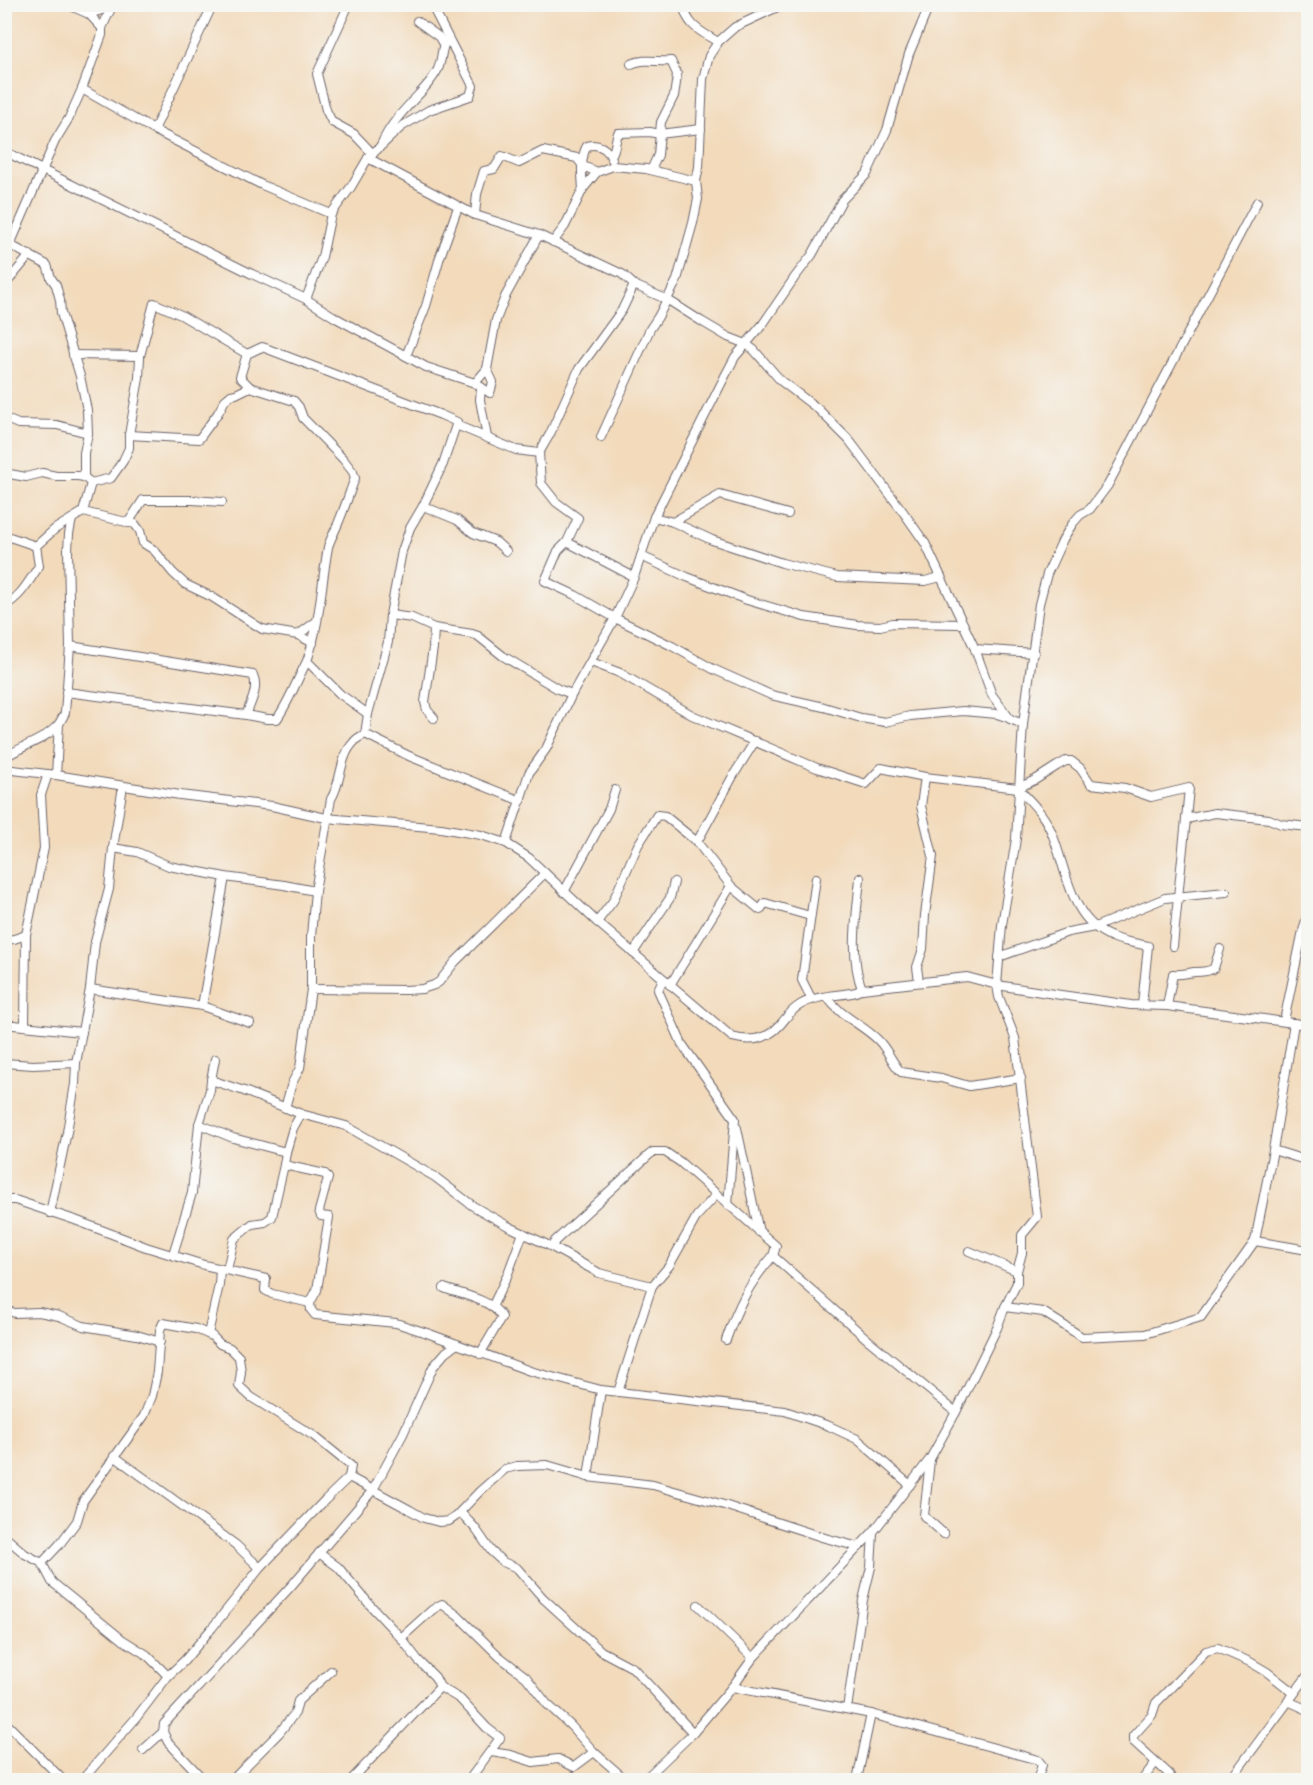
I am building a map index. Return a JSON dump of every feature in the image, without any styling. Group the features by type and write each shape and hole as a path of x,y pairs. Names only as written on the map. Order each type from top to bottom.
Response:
{"street":[{"path":"66,4 89,14 102,28"},
{"path":"154,130 213,4"},
{"path":"349,4 317,74 326,110 332,122 354,134 373,154 458,207 475,215 539,235 622,274 634,285 668,300 719,332 746,344 781,381 818,409 849,440 904,513 920,536 941,578 975,649 992,695 1010,719"},
{"path":"373,154 401,127 429,110 470,96 473,86 446,41 431,4"},
{"path":"683,4 685,16 691,25 718,42"},
{"path":"601,437 650,329 677,280 698,200 696,181 699,167 703,78 709,56 718,42 735,27 784,4"},
{"path":"506,843 529,772 546,749 572,694 615,618 634,577 654,518 735,357 763,324 812,255 842,200 867,174 887,129 909,54 930,4"},
{"path":"89,14 112,6"},
{"path":"4,253 10,245 9,234 82,89 102,35 102,28 112,6"},
{"path":"417,21 446,41"},
{"path":"306,299 322,257 331,213 396,119 431,81 438,70 446,41"},
{"path":"631,63 645,60 671,62 677,74 674,96 661,122 658,155 651,170"},
{"path":"82,89 154,130 261,185 331,213"},
{"path":"611,156 615,150 618,133 659,134 701,129"},
{"path":"583,189 582,159 587,146 594,144 602,147 611,156 613,166"},
{"path":"4,151 306,299 426,367 478,385 490,393 493,382 487,369"},
{"path":"475,215 477,194 484,171 494,169 502,156 519,163 543,151 577,159 583,166 597,172"},
{"path":"553,242 565,226 583,189 597,172 613,166 651,170 696,181"},
{"path":"644,1780 693,1733 753,1659 860,1547 930,1459 956,1412 1017,1284 1022,1235 1037,1217 1015,1038 999,998 998,985 1002,925 1016,839 1023,724 1040,604 1047,574 1063,538 1072,523 1090,508 1108,485 1257,202"},
{"path":"406,356 426,306 440,256 458,207"},
{"path":"487,437 478,385 487,369 492,337 505,297 539,235"},
{"path":"10,245 47,265 56,285 61,313 84,390 87,410 88,433 84,453 84,477"},
{"path":"4,286 30,255"},
{"path":"634,285 622,310 579,369 539,453 541,483 556,502 578,518 567,542 558,552 545,581 733,679 771,696 885,722 910,716 974,711 997,714 1023,724"},
{"path":"91,483 111,478 129,448 140,356 154,303 181,315 247,354"},
{"path":"66,692 267,719 277,719 286,707 314,643 328,545 355,478 343,459 303,418 294,401 250,387 240,377 247,354 262,347 281,353 457,422 443,464 410,528 402,551 390,615 388,642 368,714 365,734 353,742 341,767 335,792 330,799 315,891 311,936 311,989 300,1068 292,1083 285,1108"},
{"path":"73,355 140,356"},
{"path":"129,435 199,439 225,400 250,387"},
{"path":"4,418 18,424 57,425 88,433"},
{"path":"456,425 516,450 539,453"},
{"path":"4,473 26,477 42,473 56,476 78,476 84,477 91,483"},
{"path":"36,546 55,529 82,512 91,483"},
{"path":"672,522 720,495 788,514"},
{"path":"128,523 143,500 222,502"},
{"path":"423,506 456,520 473,532 496,542 506,551"},
{"path":"82,512 135,524 140,531 143,543 154,550 185,584 237,611 262,628 298,635 314,643"},
{"path":"654,518 672,522 699,535 782,563 837,577 925,581 941,578"},
{"path":"4,758 17,749 50,734 65,713 70,646 68,550 72,519"},
{"path":"4,536 36,546"},
{"path":"567,542 634,577"},
{"path":"4,606 13,602 39,566 36,546"},
{"path":"641,556 747,600 804,617 857,625 963,624"},
{"path":"390,615 412,618 434,628 478,636 503,656 572,694"},
{"path":"298,635 317,621"},
{"path":"434,628 424,702 434,718"},
{"path":"70,646 253,675 256,681 255,691 246,715"},
{"path":"975,649 1034,652"},
{"path":"307,661 340,694 368,714"},
{"path":"591,662 620,673 692,715 817,768 866,784 881,768 925,777 1018,788 1066,761 1071,761 1080,768 1091,784 1125,788 1154,797 1189,788 1173,946"},
{"path":"25,1025 26,935 45,848 41,795 52,775 59,724"},
{"path":"365,734 409,756 521,801"},
{"path":"697,842 755,741"},
{"path":"4,769 272,806 326,818 441,828 481,835 506,843 529,858 597,922 670,985 732,1036 743,1040 752,1041 772,1033 800,1004 812,1000 862,989 968,977 998,985 1061,995 1167,1006 1308,1025"},
{"path":"919,982 917,967 923,950 933,856 921,806 925,777"},
{"path":"50,1212 75,1084 75,1064 90,989 95,942 109,890 123,786"},
{"path":"1018,788 1042,813 1053,835 1068,886 1086,918 1095,927 1112,937 1148,946 1142,1005"},
{"path":"564,892 609,809 615,790"},
{"path":"1186,819 1215,813 1308,826"},
{"path":"597,922 613,901 638,844 657,815 665,816 697,842 731,886 759,910 765,903 810,916"},
{"path":"113,848 137,852 169,866 315,891"},
{"path":"311,989 405,990 422,989 434,985 545,873"},
{"path":"202,1006 225,877"},
{"path":"812,1000 802,980 816,878"},
{"path":"860,878 855,935 858,978 862,989"},
{"path":"633,953 670,898 674,882"},
{"path":"670,985 731,886"},
{"path":"999,957 1068,932 1095,927 1165,898 1226,892"},
{"path":"1284,1022 1305,935 1308,912"},
{"path":"4,940 26,935"},
{"path":"1167,1006 1173,974 1187,975 1193,972 1209,971 1214,968 1220,949"},
{"path":"663,979 658,990 682,1044 735,1119 759,1232"},
{"path":"90,989 202,1006 250,1023"},
{"path":"827,997 840,1012 877,1039 888,1051 901,1072 941,1078 969,1086 1021,1078"},
{"path":"1005,1307 1042,1312 1082,1337 1145,1334 1201,1317 1255,1241 1294,1023"},
{"path":"4,1024 82,1032"},
{"path":"173,1254 192,1193 199,1124 210,1090 215,1059"},
{"path":"4,1063 75,1064"},
{"path":"211,1080 301,1114 346,1126 435,1177 473,1206 508,1226 599,1273 652,1286"},
{"path":"208,1334 219,1285 234,1239 252,1224 265,1222 272,1217 292,1128 301,1114"},
{"path":"728,1205 735,1119"},
{"path":"199,1124 233,1138 286,1152"},
{"path":"1273,1150 1308,1161"},
{"path":"552,1247 555,1241 653,1152 665,1152 680,1162 776,1246 773,1256 738,1307 726,1340"},
{"path":"284,1165 325,1174 328,1178 319,1211 321,1216 330,1217 317,1290 310,1303 315,1315 396,1323 530,1371 601,1390 785,1411 829,1426 857,1439 910,1485"},
{"path":"618,1392 652,1286 669,1266 697,1216 716,1195"},
{"path":"4,1200 15,1200 146,1246 266,1279 265,1290 272,1294 310,1303"},
{"path":"492,1307 507,1276 523,1233"},
{"path":"1255,1241 1308,1250"},
{"path":"969,1251 1017,1271"},
{"path":"773,1256 867,1339 956,1412"},
{"path":"444,1288 492,1307 498,1310 502,1317 480,1354"},
{"path":"4,1310 15,1313 49,1314 83,1326 137,1335 160,1342"},
{"path":"42,1563 77,1521 83,1501 144,1416 152,1396 157,1372 160,1330 163,1323 196,1329 230,1348 239,1357 241,1372 239,1386 250,1397 314,1436 351,1466 349,1477 260,1568 82,1780"},
{"path":"204,1780 168,1742 163,1732 164,1724 373,1490 409,1424 433,1367 446,1352 458,1344"},
{"path":"588,1477 601,1390"},
{"path":"114,1456 236,1545 260,1568"},
{"path":"930,1459 924,1516 944,1534"},
{"path":"349,1477 424,1518 439,1522 449,1521 480,1491 510,1467 547,1465 588,1477 652,1485 860,1547"},
{"path":"460,1512 491,1551 503,1562 517,1568 543,1598 601,1651 633,1668 693,1733"},
{"path":"847,1709 870,1567 873,1532"},
{"path":"4,1536 25,1554 42,1563 52,1582 123,1640 147,1655 168,1676"},
{"path":"319,1553 338,1568 435,1677 440,1687 460,1699 487,1728 500,1738 469,1780"},
{"path":"401,1638 442,1604 458,1616 500,1657 526,1677 547,1704 594,1752 626,1780"},
{"path":"698,1605 753,1659"},
{"path":"1172,1780 1169,1774 1133,1741 1133,1736 1152,1715 1156,1703 1206,1651 1218,1648 1250,1662 1294,1693"},
{"path":"232,1780 279,1733 295,1713 298,1701 331,1671"},
{"path":"1230,1780 1308,1675"},
{"path":"351,1780 440,1687"},
{"path":"732,1687 871,1714 1038,1760 1042,1765 1037,1780"},
{"path":"1288,1701 1308,1710"},
{"path":"856,1780 871,1714"},
{"path":"4,1721 63,1780"},
{"path":"143,1750 163,1732"},
{"path":"491,1752 533,1761 558,1759 574,1767 594,1752"},
{"path":"1142,1780 1156,1762"}]}
